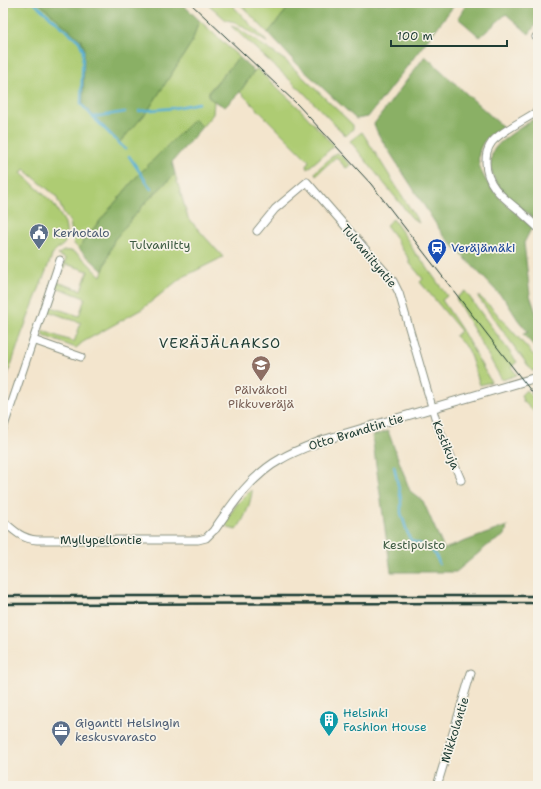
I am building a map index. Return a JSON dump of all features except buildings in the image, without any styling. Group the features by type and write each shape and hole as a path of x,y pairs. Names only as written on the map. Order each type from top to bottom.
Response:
{"street":[{"path":"538,111 497,137 486,152 486,168 489,180 494,188 538,228"},
{"name":"Tulvaniityntie","path":"257,231 275,209 307,182 392,281 399,292 432,409"},
{"path":"3,429 60,260"},
{"path":"33,340 81,357"},
{"name":"Otto Brandtin tie","path":"206,538 215,529 246,488 260,474 279,459 324,440 538,377"},
{"name":"Kestikuja","path":"432,409 461,480"},
{"name":"Myllypellontie","path":"3,521 22,537 33,540 190,540 206,538"},
{"name":"Mikkolantie","path":"438,786 471,673"}],"green space":[{"path":"3,3 39,3 81,40 84,47 83,105 119,143 147,112 192,42 199,20 239,57 209,91 209,98 214,101 213,114 202,127 194,119 138,175 84,240 79,249 74,244 70,222 64,214 56,196 24,169 21,173 53,203 65,223 67,237 64,244 53,253 22,333 3,389"},
{"path":"39,3 181,3 199,20 192,42 147,112 119,143 83,105 84,47 81,40"},
{"path":"207,3 230,3 268,43 235,22 226,20"},
{"path":"239,3 292,3 268,33"},
{"path":"292,3 456,3 368,117 356,119 297,64 268,33"},
{"path":"467,3 538,3 538,11 536,15 538,21 529,34 506,14 480,37 458,18"},
{"path":"231,26 237,28 286,61 353,125 353,129 346,136 302,91"},
{"path":"425,56 503,127 487,138 480,150 479,162 483,175 491,187 501,199 532,227 524,243 530,295 538,319 538,350 523,334 528,332 518,320 506,301 443,235 378,134 374,124"},
{"path":"239,57 254,71 240,92 225,107 209,98 209,92"},
{"path":"257,69 297,106 334,146 307,169 306,166 309,161 240,92 254,71"},
{"path":"538,116 538,222 516,205 497,184 493,176 491,159 494,149 499,144"},
{"path":"194,119 202,127 172,162 175,174 146,202 114,240 103,271 79,249 84,240 138,175"},
{"path":"362,132 419,223 412,218 350,141"},
{"path":"337,152 351,165 346,168 336,157 316,175 315,172"},
{"name":"Tulvaniitty","path":"175,174 188,218 223,257 181,278 142,309 83,342 76,348 44,336 42,334 43,331 74,342 81,323 48,311 49,306 79,316 85,298 56,287 57,282 81,290 88,271 66,264 64,269 62,269 66,259 58,255 63,251 75,253 81,256 101,276 114,240 146,202"},
{"path":"393,219 416,255 419,256 447,296 442,300 462,330 491,382 480,385 468,349 455,336 461,331 420,282 423,279 408,261 410,260 386,225"},
{"path":"465,291 517,362 511,367 517,375 502,380 456,298"},
{"path":"479,296 492,308 538,360 538,370 532,371 478,297"},
{"path":"526,390 538,403 538,416 523,401 521,395"},
{"name":"Kestipuisto","path":"388,431 410,491 423,501 444,549 507,526 505,535 487,546 456,572 391,572 372,436"},
{"path":"251,490 250,502 242,522 236,530 229,528 224,523 237,504"}],"waterway":[{"path":"34,3 79,41 83,50 81,104 93,117 125,112"},
{"path":"139,111 174,108 199,103"},
{"path":"93,117 125,149"},
{"path":"129,156 151,189"},
{"path":"394,466 401,499 401,513 409,537 412,541 431,548 439,564"}],"tram line":[{"path":"190,3 297,104 371,184 538,400"}],"railway":[{"path":"3,596 538,596"},
{"path":"3,604 538,603"}],"place":[{"name":"Kerhotalo","path":"39,250"},
{"name":"Veräjämäki","path":"437,265"},
{"name":"Päiväkoti Pikkuveräjä","path":"261,382"},
{"name":"Helsinki Fashion House","path":"329,737"},
{"name":"Gigantti Helsingin keskusvarasto","path":"61,747"}],"district":[{"name":"VERÄJÄLAAKSO","path":"220,343"}]}
